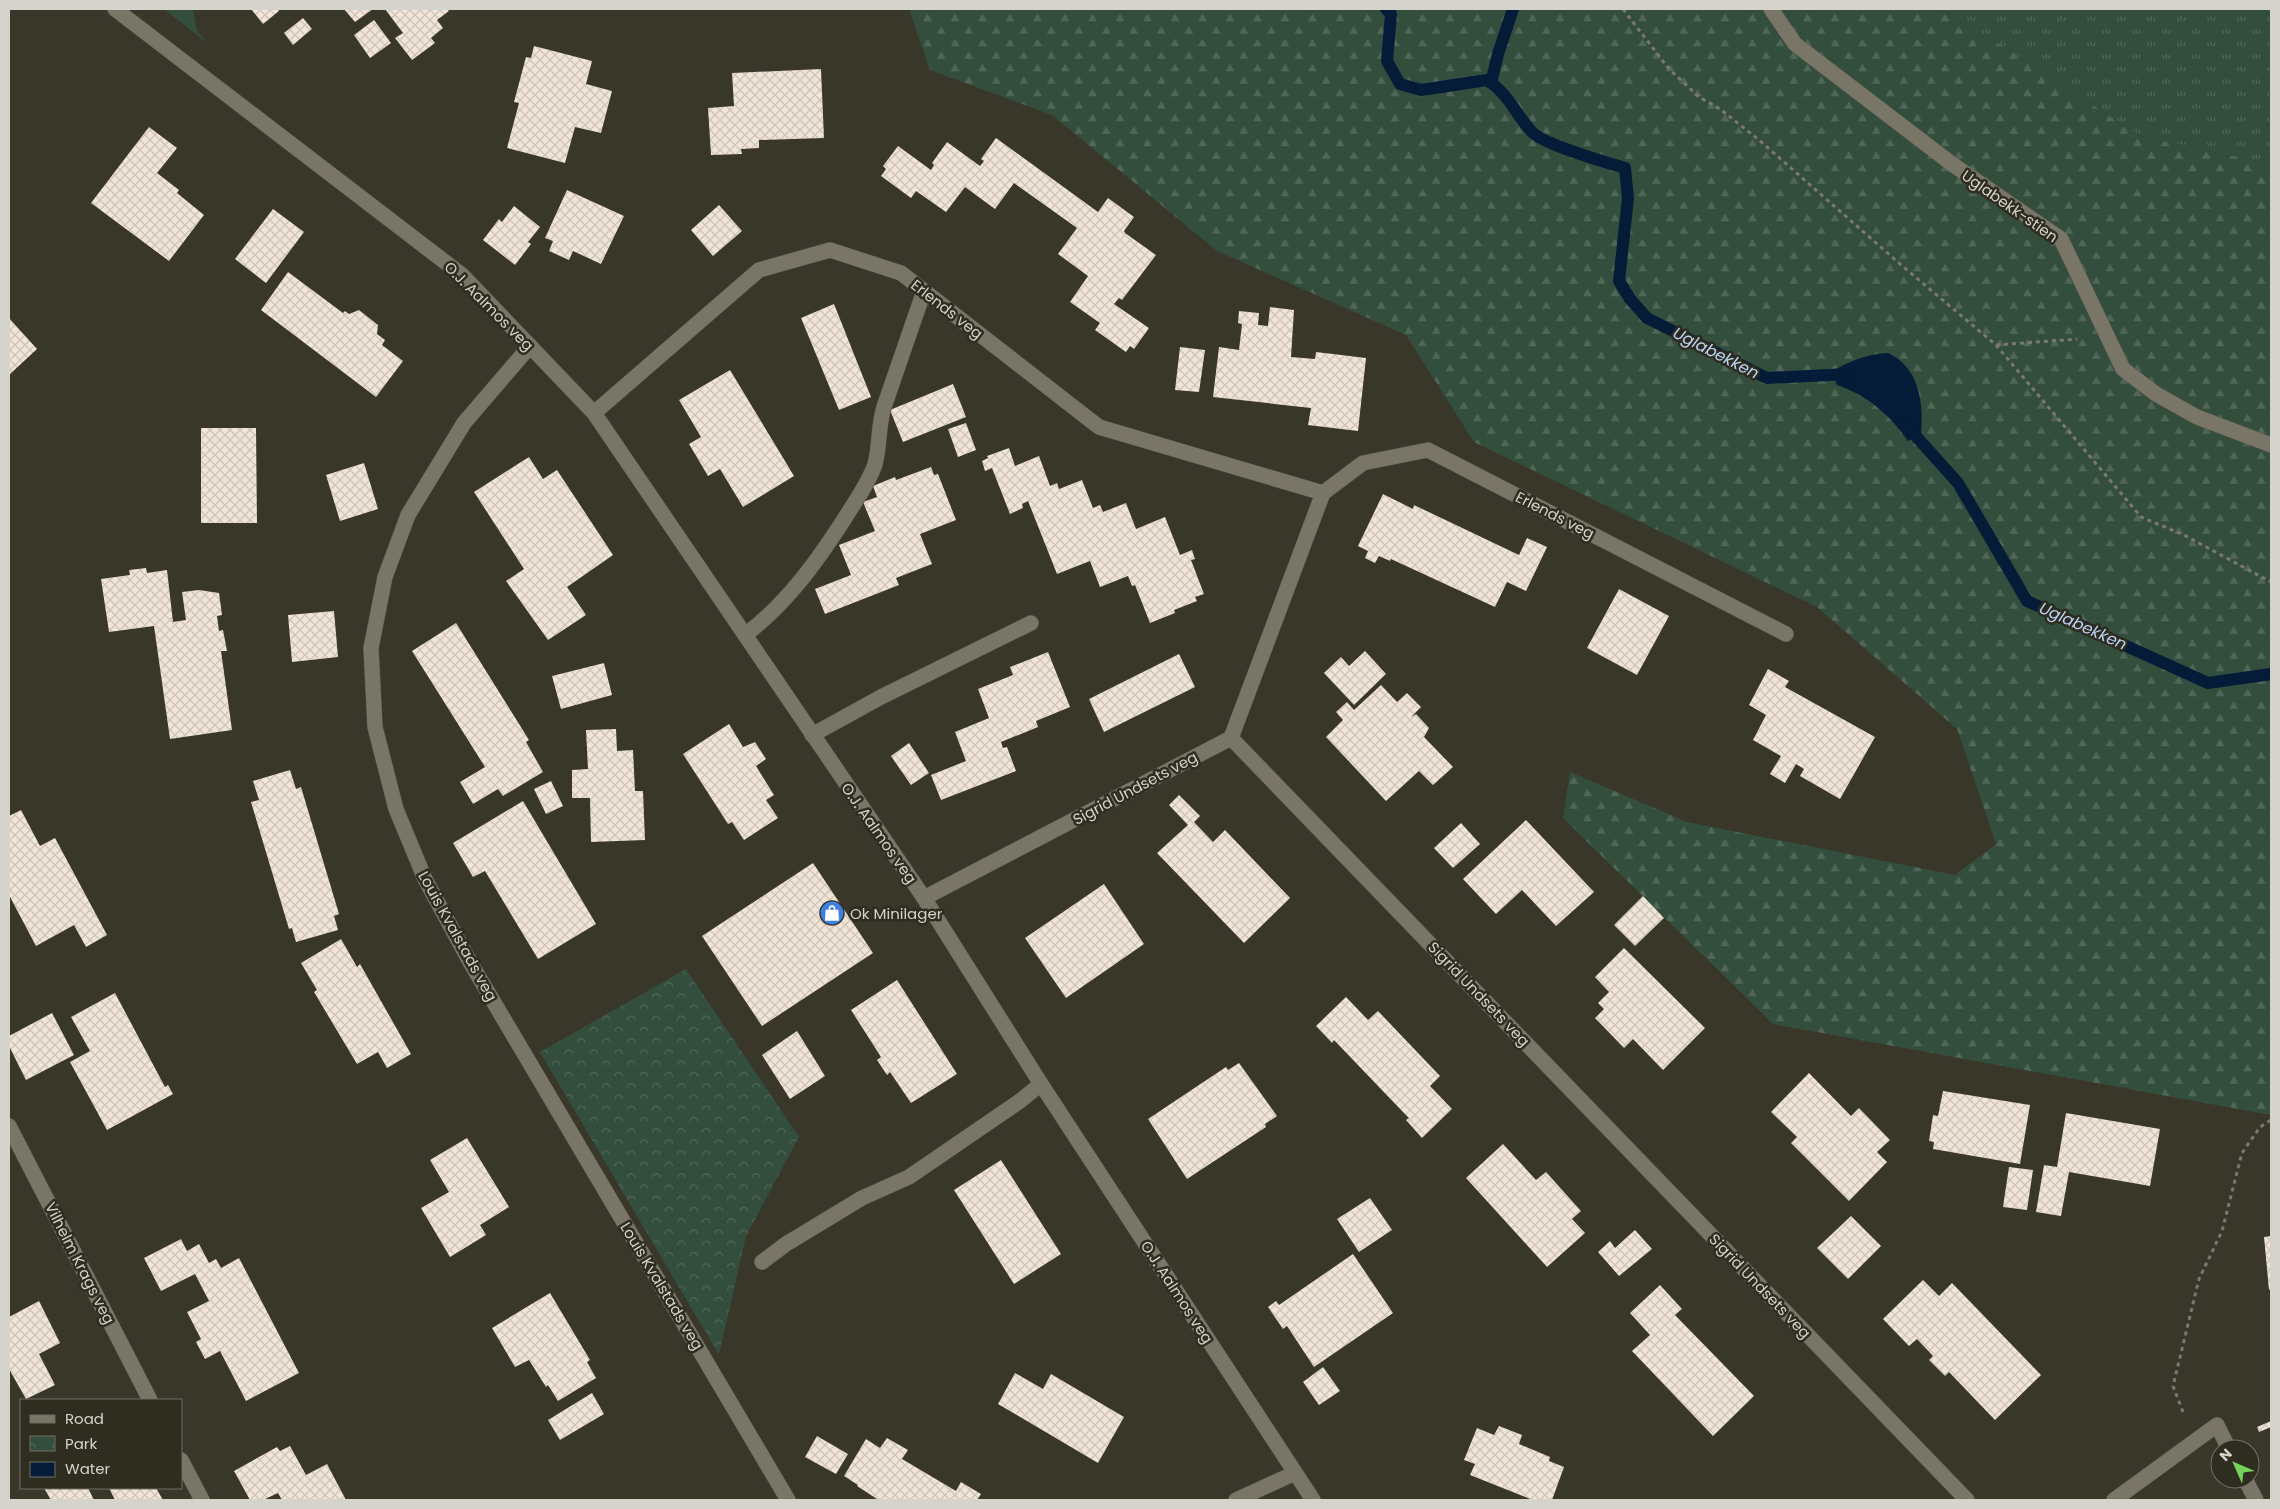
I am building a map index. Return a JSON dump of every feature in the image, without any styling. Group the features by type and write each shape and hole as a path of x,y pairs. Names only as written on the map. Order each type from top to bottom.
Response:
{"street":[{"name":"O.J. Aalmos veg","path":"115,9 462,275 594,413 924,898 1041,1084 1313,1500"},
{"name":"Uglabekk-stien","path":"1771,9 1795,44 1952,164 2061,239 2122,369 2156,394 2197,417 2271,445"},
{"name":"Erlends veg","path":"594,413 759,270 830,250 901,273 1099,427 1323,493 1363,462 1428,450 1786,634"},
{"path":"745,635 768,618 807,572 830,541 865,486 875,463 880,421 884,407 924,291"},
{"name":"Louis Kvalstads veg","path":"530,346 464,423 408,515 384,577 371,648 374,726 396,809 425,879 470,962 788,1500"},
{"path":"1231,738 1323,493"},
{"path":"812,736 881,697 1031,623"},
{"name":"Sigrid Undsets veg","path":"924,898 1231,738 1967,1500"},
{"path":"762,1262 786,1244 862,1198 909,1176 1020,1101 1041,1084"},
{"name":"Vilhelm Krags veg","path":"9,1126 149,1399"},
{"path":"2114,1500 2217,1425 2224,1439"},
{"path":"182,1462 202,1500"},
{"path":"1236,1500 1294,1473"}],"path":[{"path":"1623,9 1669,68 1699,96 1720,109 1759,140 1892,258 1996,344 2141,518 2184,535 2271,582"},
{"path":"1996,344 2107,337"},
{"path":"2194,1442 2173,1386 2198,1279 2222,1231 2242,1153 2260,1127 2271,1120"}],"green space":[{"path":"164,9 193,9 197,30 206,42"},
{"path":"909,9 1935,9 2000,44 2140,136 2271,164 2271,1115 1773,1024 1563,818 1570,772 1687,822 1955,875 1996,844 1957,729 1817,607 1474,442 1406,335 1217,251 1052,115 930,70"},
{"path":"1935,9 2271,9 2271,164 2140,136 2000,44"},
{"path":"686,969 799,1137 746,1236 719,1355 540,1052"}],"water":[{"path":"1888,353 1907,367 1913,377 1920,398 1921,434 1908,441 1886,414 1858,394 1837,385 1832,371 1859,359"}],"building":[{"path":"251,9 278,9 279,11 263,24"},
{"path":"344,9 373,9 355,22"},
{"path":"385,9 447,9 449,11 437,20 443,28 431,38 435,43 412,60 395,38 403,33"},
{"path":"303,18 312,29 293,45 284,33"},
{"path":"374,20 391,43 370,58 354,35"},
{"path":"534,46 592,61 586,84 612,91 601,133 575,127 565,163 507,148 519,103 514,102 526,57 531,58"},
{"path":"821,69 824,138 759,140 759,148 741,149 742,154 711,155 708,108 734,106 732,73"},
{"path":"149,127 177,148 157,173 179,190 177,193 204,215 169,261 91,203"},
{"path":"996,138 1098,212 1108,198 1134,217 1124,231 1125,233 1156,255 1122,300 1119,298 1114,304 1149,328 1134,349 1130,346 1126,352 1095,330 1100,323 1070,302 1088,276 1058,254 1077,228 1014,183 995,209 965,187 946,212 916,191 911,198 881,176 886,169 883,166 898,146 931,170 934,165 932,163 947,142 980,166 984,161 981,159"},
{"path":"567,190 624,216 601,264 573,251 569,260 549,251 553,241 545,238"},
{"path":"719,205 742,231 713,256 691,230"},
{"path":"514,206 540,227 528,242 531,244 515,265 483,240 499,219 502,222"},
{"path":"273,209 304,232 266,283 235,259"},
{"path":"288,272 343,313 345,311 349,314 359,310 378,325 377,334 385,340 382,345 403,361 376,397 261,310"},
{"path":"834,304 871,397 839,410 801,318"},
{"path":"1270,307 1294,310 1291,357 1315,359 1316,352 1366,358 1358,431 1308,425 1311,408 1213,397 1219,347 1239,350 1242,324 1238,323 1239,311 1259,313 1258,325 1268,326"},
{"path":"9,318 37,349 9,375"},
{"path":"1180,347 1205,350 1199,392 1175,390"},
{"path":"730,370 794,476 743,507 720,469 708,476 689,444 701,437 679,400"},
{"path":"953,384 966,417 903,442 890,410"},
{"path":"966,423 976,450 958,457 948,429"},
{"path":"201,428 256,428 257,523 201,523"},
{"path":"1009,448 1015,466 1039,456 1050,486 1057,483 1059,489 1082,480 1093,508 1100,505 1103,512 1126,503 1136,529 1165,517 1180,555 1192,550 1195,559 1191,560 1204,594 1195,597 1197,601 1174,610 1175,613 1150,623 1135,585 1132,586 1128,576 1100,587 1090,561 1057,574 1028,501 1022,504 1023,508 1010,514 992,468 985,471 982,461 988,458 987,456"},
{"path":"529,457 543,479 557,470 613,555 567,587 586,615 548,640 506,581 524,569 474,492"},
{"path":"364,463 378,509 340,521 326,475"},
{"path":"931,467 934,475 938,474 956,520 920,534 932,564 896,578 899,585 825,614 815,589 851,575 839,545 875,531 863,502 877,497 873,486 895,477 896,480"},
{"path":"1383,494 1413,509 1414,505 1519,555 1527,538 1547,547 1526,591 1507,582 1495,607 1391,559 1390,561 1379,556 1375,563 1365,558 1368,551 1358,546"},
{"path":"146,568 147,573 167,570 173,622 186,620 182,592 199,590 219,593 222,615 217,616 219,631 223,630 227,651 221,651 232,730 170,739 154,626 109,632 101,579 130,575 129,570"},
{"path":"1619,589 1669,616 1637,675 1587,648"},
{"path":"334,611 338,657 292,662 288,615"},
{"path":"456,623 529,740 526,742 543,772 503,796 498,789 473,804 460,782 485,767 412,651"},
{"path":"1365,651 1386,674 1354,705 1324,673 1341,657 1349,666"},
{"path":"1048,652 1070,707 1036,721 1038,727 1001,742 1003,748 1007,747 1016,771 941,800 931,775 966,761 955,732 989,718 978,689 1013,675 1010,667"},
{"path":"1179,654 1195,687 1104,732 1089,699"},
{"path":"604,663 612,695 561,709 552,676"},
{"path":"1768,669 1789,681 1785,687 1875,737 1840,799 1800,776 1804,769 1796,764 1785,783 1770,774 1781,756 1753,740 1766,715 1749,705"},
{"path":"1381,685 1397,702 1407,693 1421,707 1411,717 1416,714 1429,728 1424,737 1453,767 1433,785 1419,771 1386,801 1326,737 1343,720 1336,712 1347,702 1354,710"},
{"path":"729,724 743,747 755,742 766,759 756,766 774,795 766,800 778,818 744,840 732,822 728,824 683,754"},
{"path":"616,729 617,751 633,750 635,791 643,791 645,840 591,842 590,798 572,798 572,770 588,769 586,730"},
{"path":"909,743 929,773 911,785 891,756"},
{"path":"290,770 296,789 301,787 339,914 334,916 338,930 296,942 292,928 289,929 251,802 259,800 253,781"},
{"path":"551,781 563,806 546,814 534,789"},
{"path":"1179,795 1200,816 1194,822 1213,842 1225,830 1290,898 1244,943 1157,853 1188,825 1169,805"},
{"path":"523,801 596,924 538,959 485,871 473,877 453,843"},
{"path":"21,810 40,846 55,838 107,935 86,947 74,925 36,946 9,895 9,816"},
{"path":"1526,820 1594,892 1556,926 1522,890 1496,914 1463,879"},
{"path":"1461,823 1480,844 1453,868 1434,848"},
{"path":"813,863 873,953 762,1026 702,936"},
{"path":"1104,884 1144,944 1066,998 1025,938"},
{"path":"1643,896 1664,918 1635,946 1614,925"},
{"path":"341,939 357,967 360,964 411,1054 387,1068 378,1052 357,1064 314,992 317,990 301,963"},
{"path":"1624,948 1705,1028 1663,1070 1633,1039 1624,1048 1595,1018 1604,1009 1598,1003 1609,992 1595,977"},
{"path":"897,980 957,1074 911,1103 890,1072 887,1075 877,1060 881,1057 851,1010"},
{"path":"115,993 165,1087 168,1085 173,1094 107,1130 70,1062 90,1051 71,1017"},
{"path":"1346,997 1368,1020 1378,1011 1440,1076 1430,1086 1452,1109 1422,1138 1406,1120 1409,1118 1334,1040 1332,1043 1316,1026"},
{"path":"52,1013 74,1055 26,1080 9,1046 9,1036"},
{"path":"797,1031 825,1076 790,1099 762,1055"},
{"path":"1239,1063 1277,1116 1265,1124 1266,1127 1187,1179 1148,1119 1226,1067 1228,1070"},
{"path":"1809,1073 1851,1116 1859,1108 1890,1140 1877,1152 1887,1162 1849,1201 1791,1143 1797,1137 1771,1112"},
{"path":"1943,1091 2030,1105 2020,1164 1933,1149 1934,1142 1929,1141 1933,1115 1938,1116"},
{"path":"2066,1113 2160,1129 2150,1186 2069,1172 2061,1216 2036,1212 2044,1165 2057,1167"},
{"path":"467,1138 509,1207 480,1225 486,1235 450,1257 421,1208 449,1192 430,1160"},
{"path":"1503,1144 1536,1180 1546,1172 1581,1211 1572,1219 1585,1233 1547,1267 1466,1178"},
{"path":"1001,1160 1061,1254 1014,1284 954,1190"},
{"path":"2009,1167 2033,1170 2027,1210 2003,1207"},
{"path":"1370,1198 1392,1230 1359,1252 1337,1219"},
{"path":"1851,1216 1881,1246 1848,1279 1817,1248"},
{"path":"1635,1230 1652,1249 1619,1276 1598,1252 1610,1241 1615,1248"},
{"path":"2271,1236 2271,1289 2269,1290 2264,1237"},
{"path":"181,1239 187,1251 199,1244 209,1263 216,1259 221,1268 239,1258 299,1373 246,1401 220,1351 205,1359 196,1342 201,1339 187,1312 209,1301 195,1274 161,1291 144,1258"},
{"path":"1353,1254 1393,1313 1314,1367 1287,1326 1283,1329 1268,1307 1276,1301 1279,1305"},
{"path":"1923,1280 1939,1296 1952,1283 2041,1375 1995,1420 1949,1372 1945,1376 1929,1360 1933,1356 1917,1339 1909,1346 1883,1319"},
{"path":"1660,1285 1682,1309 1675,1315 1754,1396 1713,1436 1632,1351 1650,1335 1630,1313"},
{"path":"550,1293 590,1360 587,1362 596,1378 558,1401 548,1385 546,1387 529,1360 515,1367 492,1328"},
{"path":"39,1301 60,1343 39,1354 55,1385 26,1399 9,1369 9,1317"},
{"path":"1323,1367 1340,1391 1319,1405 1303,1382"},
{"path":"1015,1373 1043,1389 1051,1374 1124,1417 1098,1463 998,1404"},
{"path":"592,1393 604,1414 560,1440 548,1420"},
{"path":"2271,1421 2271,1427 2259,1432 2257,1427"},
{"path":"1499,1426 1522,1435 1519,1444 1550,1457 1549,1461 1564,1467 1552,1500 1533,1500 1470,1475 1475,1464 1464,1460 1477,1428 1494,1435"},
{"path":"817,1436 848,1454 836,1474 805,1457"},
{"path":"887,1438 908,1450 902,1459 956,1491 961,1482 981,1494 977,1500 877,1500 844,1476 866,1439 880,1448"},
{"path":"290,1446 306,1475 327,1464 346,1500 282,1500 278,1493 263,1500 250,1500 234,1471 277,1447 280,1451"},
{"path":"45,1489 88,1489 94,1500 51,1500"},
{"path":"110,1489 157,1489 163,1500 115,1500"}],"waterway":[{"name":"Uglabekken","path":"1386,9 1391,14 1387,61 1400,84 1421,90 1487,80 1501,91 1526,125 1539,137 1576,153 1625,168 1628,198 1619,281 1630,299 1647,318 1767,378 1849,374"},
{"path":"1491,83 1498,54 1513,9"},
{"name":"Uglabekken","path":"1905,424 1958,483 2027,601 2208,683 2271,674"}],"place":[{"name":"Ok Minilager","path":"832,913"}]}
